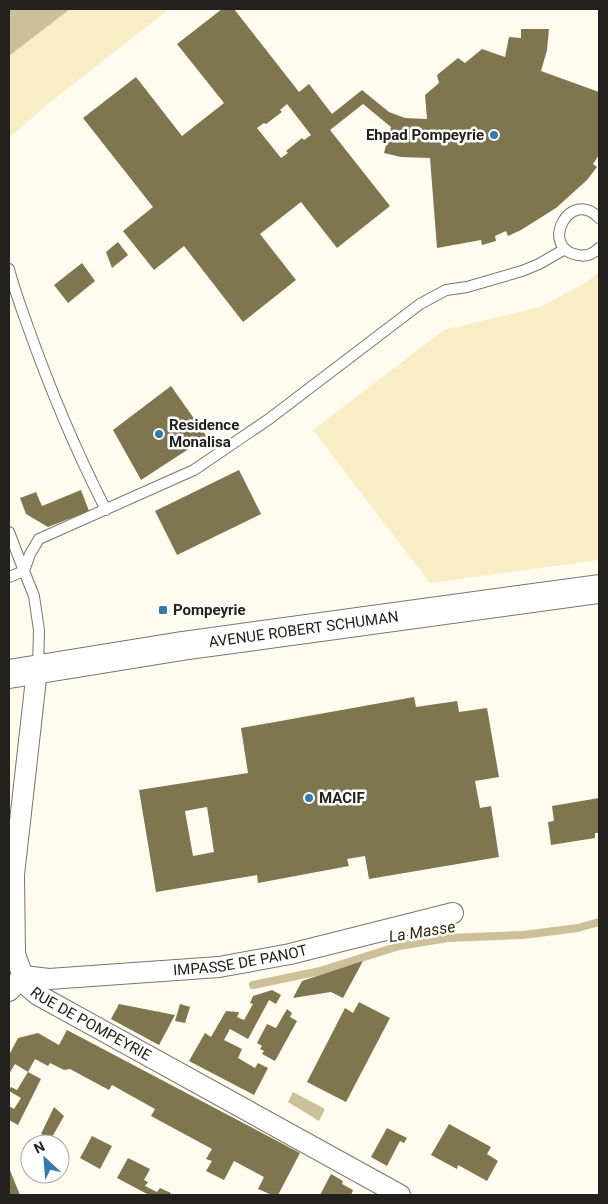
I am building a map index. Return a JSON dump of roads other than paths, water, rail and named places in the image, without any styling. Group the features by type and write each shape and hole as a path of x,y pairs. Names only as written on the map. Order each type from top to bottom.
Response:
{"main road":[{"name":"AVENUE ROBERT SCHUMAN","path":"9,674 173,647 599,589"}],"street":[{"name":"RUE DE POMPEYRIE","path":"37,670 14,875 12,909 12,955 26,985 38,994 400,1195"},
{"name":"IMPASSE DE PANOT","path":"22,976 50,979 219,967 290,954 453,913"},
{"path":"9,991 22,976"}],"lane":[{"path":"599,218 596,214 588,211 579,210 571,212 560,225 559,233 560,241 571,253 584,256 599,250"},
{"path":"9,577 24,571 30,554 39,539 194,470 269,419 420,304 446,290 467,287 522,271 565,248"},
{"path":"9,269 47,382 87,473 106,510"},
{"path":"9,532 34,596 39,630 37,670"}],"waterway":[{"name":"La Masse","path":"253,985 320,971 399,946 448,938 523,935 578,928 599,922"}],"place":[{"name":"Ehpad Pompeyrie","path":"494,135"},
{"name":"Residence Monalisa","path":"159,434"},
{"name":"Pompeyrie","path":"163,610"},
{"name":"MACIF","path":"309,798"}]}
